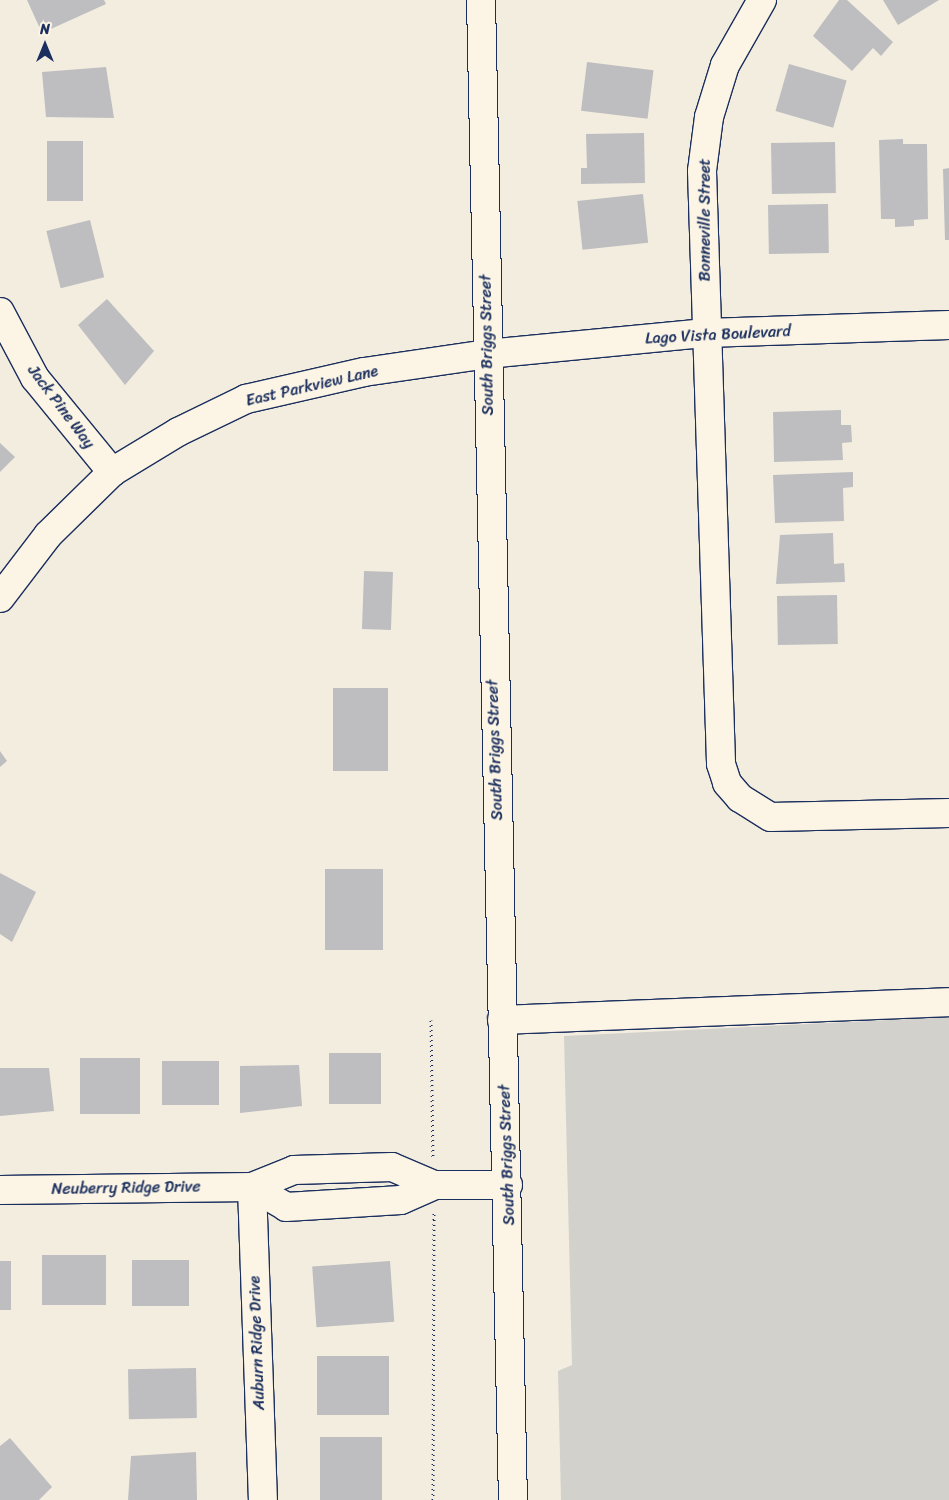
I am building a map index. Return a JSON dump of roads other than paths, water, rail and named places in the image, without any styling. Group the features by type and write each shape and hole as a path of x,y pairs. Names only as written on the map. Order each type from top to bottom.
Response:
{"street":[{"name":"South Briggs Street","path":"480,0 502,1020 508,1185 513,1500"},
{"name":"Bonneville Street","path":"762,0 725,65 710,117 702,171 721,764 727,783 752,807 771,817 949,813"},
{"name":"Jack Pine Way","path":"0,312 36,378 112,472"},
{"name":"Lago Vista Boulevard","path":"487,354 706,333 949,325"},
{"name":"East Parkview Lane","path":"0,598 48,535 112,472 178,432 246,399 364,372 487,354"},
{"path":"502,1020 949,1002"},
{"name":"Neuberry Ridge Drive","path":"0,1190 252,1187 294,1170 392,1167 434,1185 508,1185"},
{"name":"Neuberry Ridge Drive","path":"252,1187 286,1207 401,1200 434,1185"},
{"name":"Auburn Ridge Drive","path":"252,1187 263,1500"}]}
